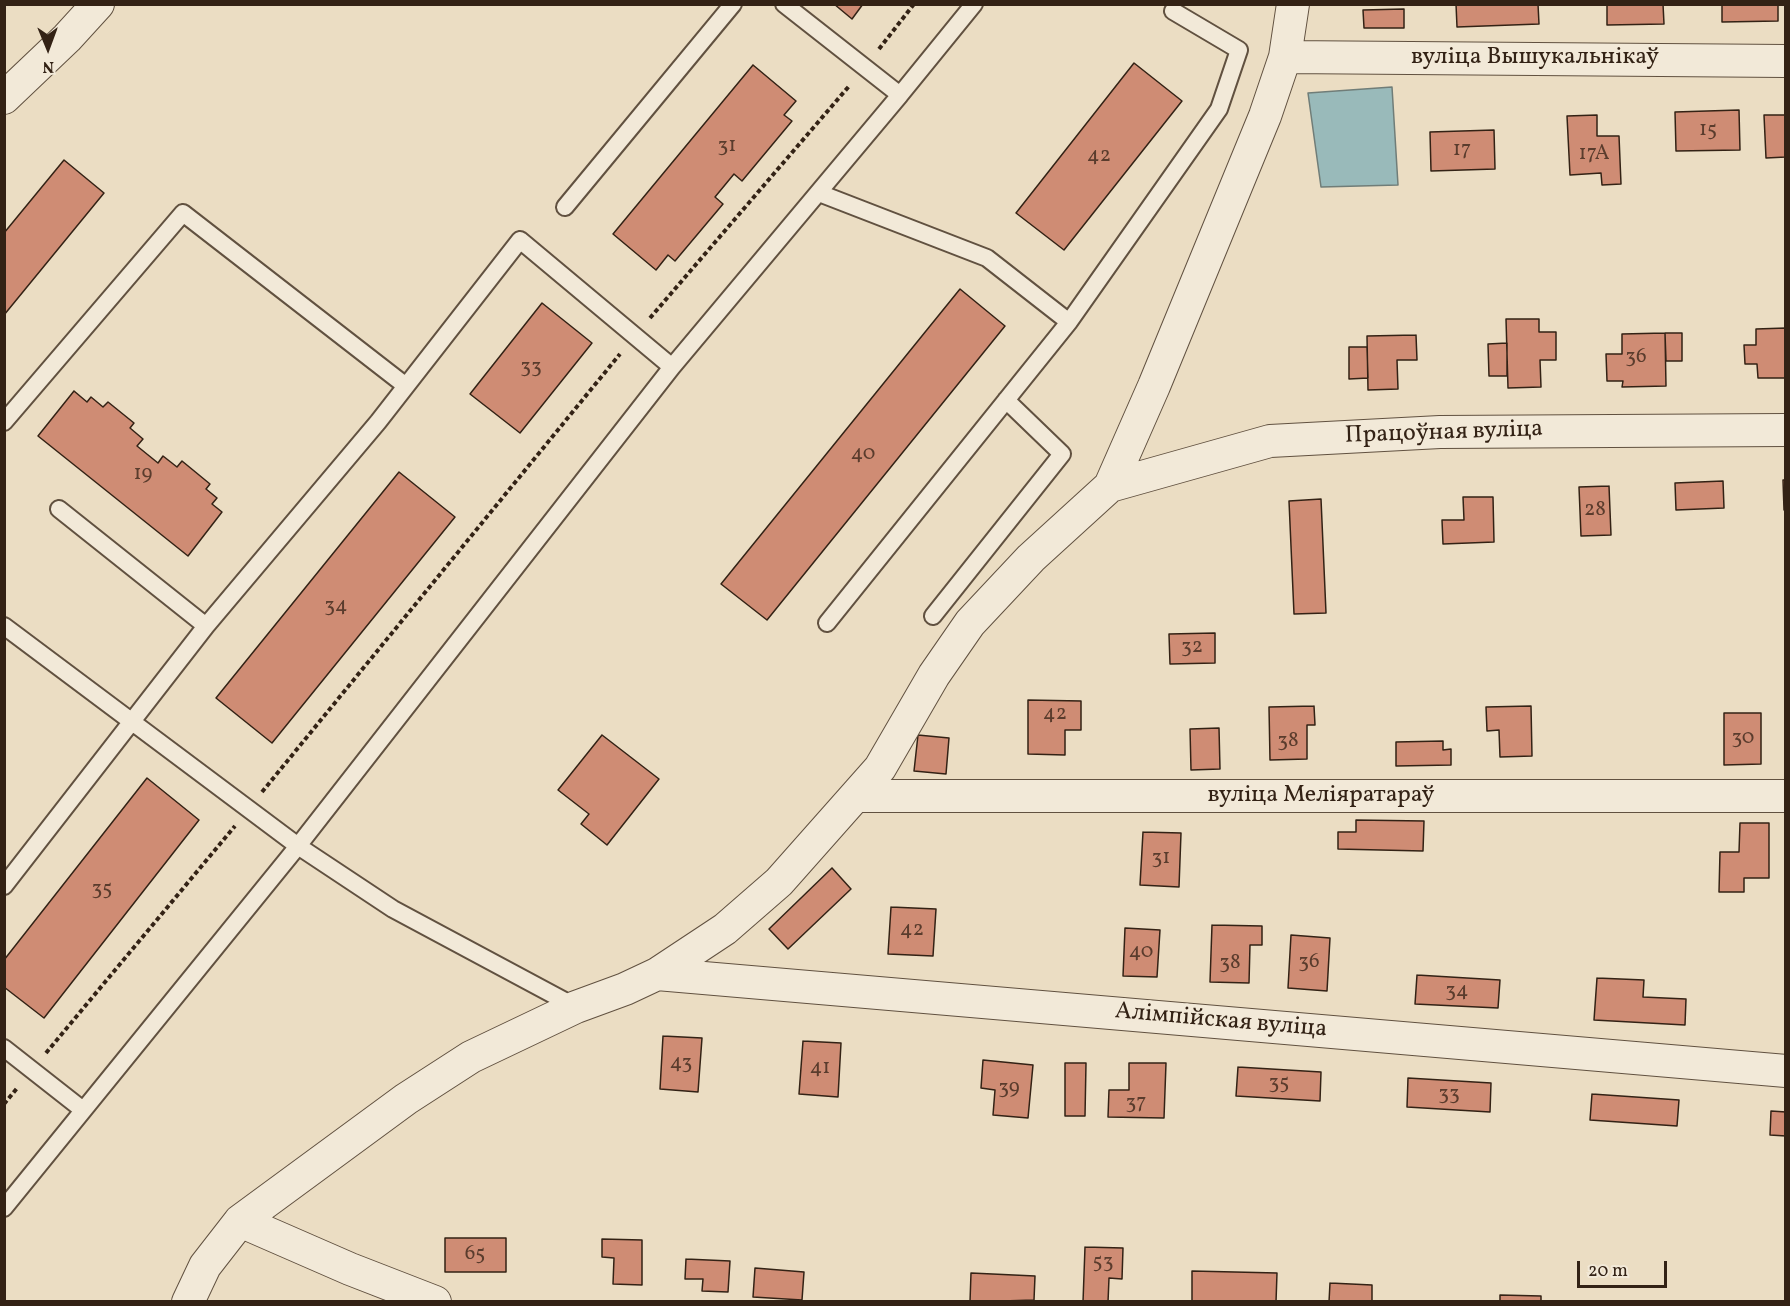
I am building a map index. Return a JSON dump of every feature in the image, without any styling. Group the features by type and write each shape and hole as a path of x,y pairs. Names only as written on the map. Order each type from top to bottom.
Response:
{"street":[{"path":"4,98 67,38 98,4"},
{"path":"188,1302 205,1266 240,1221 416,1093 471,1058 576,1007 625,989 657,974 725,929 778,882 880,768 934,675 970,624 1031,558 1110,486 1210,253 1265,116 1285,57 1293,4"},
{"name":"вуліца Вышукальнікаў","path":"1285,57 1785,61"},
{"name":"Працоўная вуліца","path":"1110,486 1270,441 1440,432 1785,430"},
{"name":"вуліца Меліяратараў","path":"856,796 1785,796"},
{"name":"Алімпійская вуліца","path":"657,974 1785,1071"},
{"path":"240,1221 350,1269 435,1302"}],"lane":[{"path":"565,207 733,4"},
{"path":"784,4 900,95"},
{"path":"4,1208 298,846 672,368 974,4"},
{"path":"827,623 1069,322 1219,109 1239,50 1173,11"},
{"path":"819,193 987,258 1069,322"},
{"path":"4,422 183,213 406,386"},
{"path":"4,886 206,626 378,422 520,240 672,368"},
{"path":"933,616 1062,454 1006,400"},
{"path":"59,509 206,626"},
{"path":"4,626 298,846 393,909 576,1007"},
{"path":"4,1048 83,1110"}],"path":[{"path":"4,1104 249,809 635,336 865,67 914,4"}],"water":[{"path":"1392,87 1398,185 1321,187 1308,93"}],"building":[{"path":"834,4 863,4 852,19"},
{"path":"1456,4 1538,4 1539,24 1457,27"},
{"path":"1607,4 1663,4 1664,24 1607,25"},
{"path":"1722,4 1778,4 1778,21 1722,22"},
{"path":"1404,9 1404,28 1364,28 1363,10"},
{"path":"1134,63 1182,101 1064,250 1016,213"},
{"path":"753,65 796,101 784,115 792,121 742,181 734,174 715,197 723,204 675,261 668,255 656,270 613,234"},
{"path":"1739,110 1740,150 1676,151 1675,112"},
{"path":"1597,115 1597,136 1619,136 1621,184 1602,185 1601,173 1570,175 1567,116"},
{"path":"1764,115 1786,115 1786,157 1766,158"},
{"path":"1494,130 1495,169 1431,171 1430,132"},
{"path":"64,160 104,193 4,315 4,233"},
{"path":"960,289 1005,326 767,620 721,584"},
{"path":"542,303 592,343 520,433 470,394"},
{"path":"1506,319 1539,319 1539,332 1556,332 1556,360 1540,360 1541,387 1508,388"},
{"path":"1786,328 1786,378 1758,378 1757,364 1745,364 1744,345 1756,345 1756,329"},
{"path":"1665,333 1682,333 1682,361 1666,361"},
{"path":"1665,333 1666,386 1622,387 1623,381 1607,381 1606,354 1622,354 1622,334"},
{"path":"1416,335 1417,360 1397,360 1398,389 1368,390 1367,336"},
{"path":"1507,343 1507,376 1489,376 1488,344"},
{"path":"1349,347 1367,347 1368,378 1349,379"},
{"path":"74,391 87,402 91,397 103,407 108,402 134,423 130,428 143,439 137,446 158,463 163,456 177,467 182,461 210,484 206,489 217,498 212,504 222,512 188,556 38,436"},
{"path":"399,472 455,517 272,743 216,698"},
{"path":"1783,480 1786,480 1786,510 1784,510"},
{"path":"1723,481 1724,508 1676,510 1675,483"},
{"path":"1609,486 1611,535 1581,536 1579,487"},
{"path":"1463,497 1493,497 1494,542 1443,544 1442,520 1464,520"},
{"path":"1321,499 1326,613 1294,614 1289,501"},
{"path":"1215,633 1215,663 1170,664 1169,634"},
{"path":"1028,700 1081,701 1081,730 1065,730 1065,755 1028,754"},
{"path":"1314,706 1315,725 1307,725 1307,759 1270,760 1269,707"},
{"path":"1531,706 1532,756 1500,757 1499,730 1487,731 1486,707"},
{"path":"1724,713 1761,713 1761,764 1724,765"},
{"path":"1219,728 1220,769 1191,770 1190,729"},
{"path":"602,735 659,779 607,845 581,824 589,814 558,790"},
{"path":"918,735 949,738 946,774 914,771"},
{"path":"1443,741 1443,750 1451,749 1451,765 1396,766 1396,742"},
{"path":"147,778 199,820 44,1018 4,987 4,960"},
{"path":"1356,820 1424,821 1423,851 1338,849 1338,832 1356,832"},
{"path":"1740,823 1769,823 1769,878 1744,878 1744,892 1719,892 1720,852 1739,852"},
{"path":"1143,832 1181,833 1179,887 1140,885"},
{"path":"832,868 851,889 788,949 769,929"},
{"path":"891,907 936,909 933,956 888,954"},
{"path":"1212,925 1262,926 1262,945 1250,945 1249,983 1210,982"},
{"path":"1125,928 1160,930 1157,977 1123,976"},
{"path":"1291,935 1330,938 1327,991 1288,988"},
{"path":"1417,975 1500,980 1498,1008 1415,1004"},
{"path":"1597,978 1644,980 1643,997 1686,999 1685,1025 1594,1020"},
{"path":"663,1036 702,1038 698,1092 660,1089"},
{"path":"803,1041 841,1043 838,1097 799,1094"},
{"path":"983,1060 1033,1065 1028,1118 993,1115 995,1090 981,1088"},
{"path":"1065,1063 1086,1063 1085,1116 1065,1116"},
{"path":"1129,1063 1166,1063 1164,1118 1108,1117 1109,1090 1129,1090"},
{"path":"1238,1067 1321,1072 1320,1101 1236,1096"},
{"path":"1408,1078 1491,1083 1490,1112 1407,1107"},
{"path":"1592,1094 1679,1100 1677,1126 1590,1120"},
{"path":"1771,1111 1786,1112 1786,1136 1770,1135"},
{"path":"445,1238 506,1238 506,1272 445,1272"},
{"path":"602,1239 642,1240 642,1285 613,1284 614,1258 602,1257"},
{"path":"1085,1247 1123,1248 1122,1279 1109,1278 1108,1302 1083,1302"},
{"path":"686,1259 730,1261 728,1292 702,1291 703,1279 685,1279"},
{"path":"755,1268 804,1272 802,1300 753,1297"},
{"path":"1192,1271 1277,1273 1276,1302 1192,1302"},
{"path":"971,1273 1035,1276 1034,1300 970,1302"},
{"path":"1330,1283 1372,1285 1372,1302 1329,1302"},
{"path":"1500,1295 1541,1296 1541,1302 1500,1302"}]}
